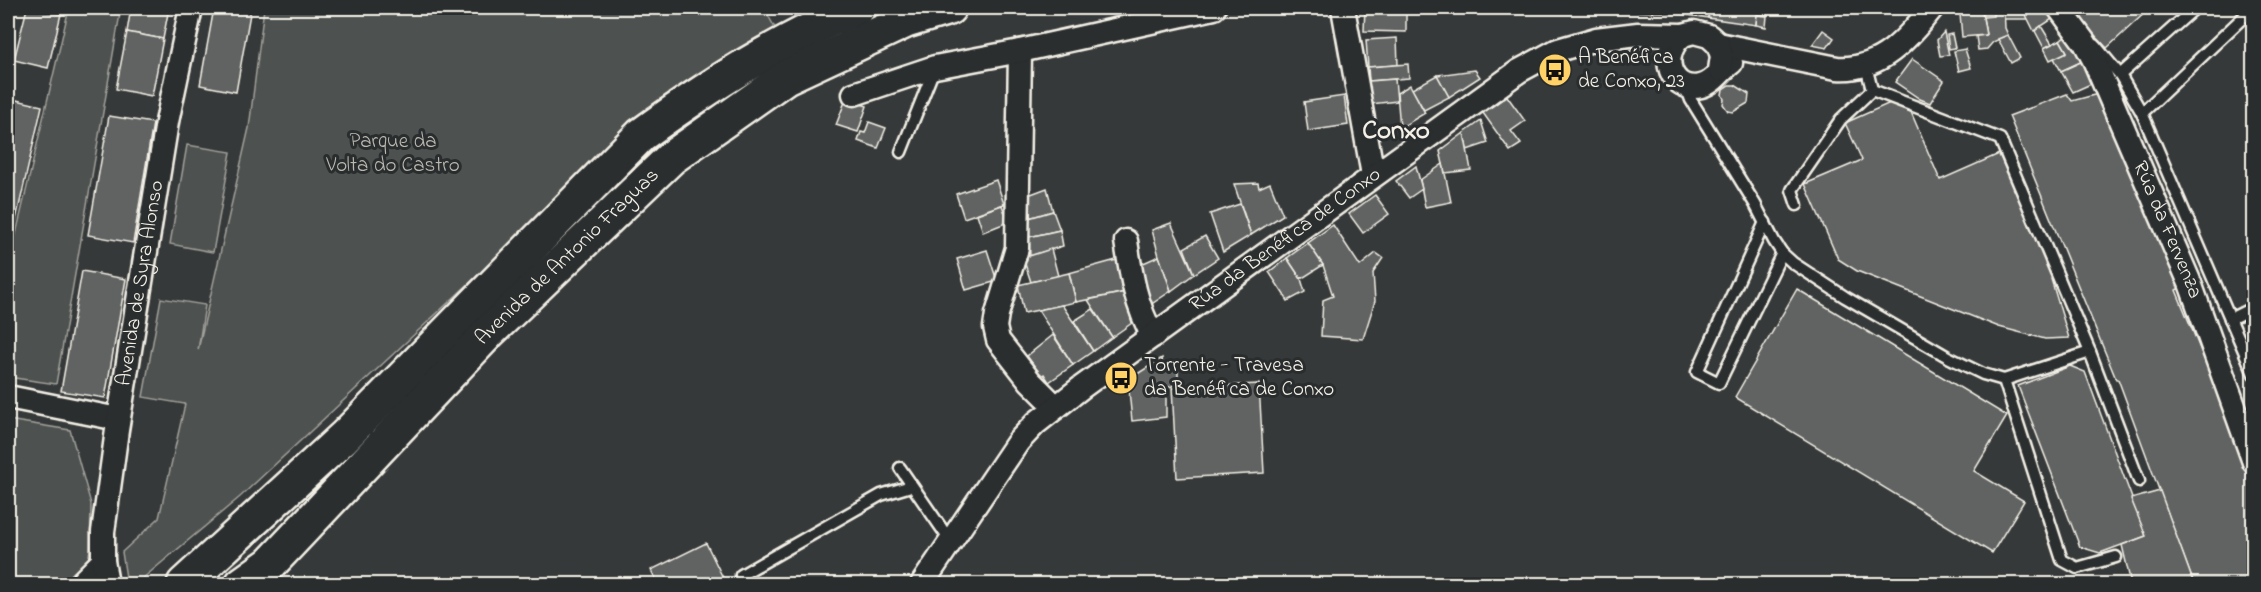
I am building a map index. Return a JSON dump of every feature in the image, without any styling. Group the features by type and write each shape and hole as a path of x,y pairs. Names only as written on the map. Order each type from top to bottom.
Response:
{"highway":[{"name":"Avenida de Antonio Fraguas","path":"184,585 344,437 641,135 695,95 770,49 858,8"},
{"name":"Avenida de Antonio Fraguas","path":"242,585 263,574 490,331 671,158 786,77 906,21 949,8"},
{"path":"162,585 261,513"}],"street":[{"name":"Avenida de Syra Alonso","path":"107,585 103,561 103,532 118,420 167,122 191,8"},
{"path":"854,94 935,67 1020,51 1214,8"},
{"path":"1343,8 1373,176"},
{"name":"Rúa da Benéfica de Conxo","path":"922,585 1026,432 1056,407 1518,71 1558,50 1596,39 1638,34 1700,33 1709,36 1718,44 1751,52 1837,68 1866,66 1889,53 1932,8"},
{"name":"Rúa da Fervenza","path":"2059,8 2085,43 2094,60 2190,284 2253,462"},
{"path":"1638,34 1669,54"},
{"path":"1683,35 1676,41 1669,54 1671,71 1694,85 1710,82 1720,70 1751,52"},
{"path":"1718,44 1722,56 1720,70"},
{"path":"1020,51 1017,248 995,327 998,340 1030,381 1056,407"},
{"path":"1126,241 1130,273 1140,311 1154,336"},
{"path":"8,397 118,420"},
{"path":"80,585 103,561"}],"lane":[{"path":"2120,75 2195,8"},
{"path":"2142,113 2253,8"},
{"path":"2085,43 2097,46 2120,75 2142,113 2253,374"},
{"path":"1866,66 1872,90"},
{"path":"901,152 935,67"},
{"path":"1694,85 1697,110 1782,252 1792,263 1948,357 1983,374 2004,380 2090,352"},
{"path":"1694,85 1697,110"},
{"path":"1797,205 1792,190 1841,119 1872,90"},
{"path":"1872,90 2000,139 2090,352 2139,481"},
{"path":"1765,222 1697,372 1719,382 1782,252"},
{"path":"2230,319 2253,307"},
{"path":"2004,380 2062,560 2077,568 2116,557"},
{"path":"900,468 951,542"},
{"path":"741,575 881,495 911,486"}],"green space":[{"path":"69,8 121,8 56,384 8,377 8,268"},
{"name":"Parque da Volta do Castro","path":"264,8 758,8 765,10 775,28 657,108 240,497 136,584 127,584 122,552 159,518 185,404 143,397 161,298 205,305 198,350 249,128"},
{"path":"187,145 231,152 213,252 170,244"},
{"path":"8,420 70,430 91,504 90,548 88,562 73,580 66,584 8,584"}],"building":[{"path":"27,8 61,14 48,68 14,60"},
{"path":"33,8 63,8 61,14"},
{"path":"131,8 169,8 163,39 127,32"},
{"path":"214,8 251,8 236,92 200,85"},
{"path":"1365,8 1406,8 1406,32 1364,31"},
{"path":"1623,8 1667,8 1666,12 1623,11"},
{"path":"1667,8 1710,8 1708,18 1666,12"},
{"path":"1710,8 1768,8 1767,16 1757,15 1756,25 1708,18"},
{"path":"1959,8 1981,8 1982,12 1960,14"},
{"path":"1981,8 2004,8 2005,28 2008,35 1993,42 1987,49 1978,50 1976,36 1986,35 1983,17 1993,16 1993,9"},
{"path":"2004,8 2026,8 2024,11 2029,19 2004,19"},
{"path":"2026,8 2055,8 2060,14 2034,31 2024,11"},
{"path":"2069,8 2150,8 2107,48"},
{"path":"1982,12 1986,35 1962,37 1960,14"},
{"path":"1757,15 1767,16 1766,27 1756,25"},
{"path":"2041,26 2052,44 2044,48 2035,31"},
{"path":"1823,30 1834,38 1827,48 1812,45"},
{"path":"2071,31 2083,61 2061,71 2054,58 2067,52 2060,40"},
{"path":"127,32 163,39 152,96 116,89"},
{"path":"1944,32 1949,55 1940,56 1937,40"},
{"path":"1952,34 1955,48 1949,49 1947,35"},
{"path":"2008,35 2020,58 2011,63 1998,39"},
{"path":"1397,38 1398,65 1368,67 1366,40"},
{"path":"2060,40 2067,52 2050,60 2044,48"},
{"path":"1642,49 1643,55 1631,57 1630,50"},
{"path":"1965,49 1971,68 1959,71 1954,51"},
{"path":"1912,59 1944,81 1930,103 1895,82"},
{"path":"2083,61 2093,83 2073,92 2061,71"},
{"path":"1408,64 1409,78 1369,81 1368,67"},
{"path":"1475,70 1480,77 1449,97 1437,75"},
{"path":"1437,75 1449,97 1424,110 1412,89"},
{"path":"1395,79 1397,101 1371,104 1369,81"},
{"path":"1410,85 1425,113 1400,128 1397,93"},
{"path":"1729,85 1735,85 1749,94 1748,103 1733,112 1728,111 1723,104 1723,89"},
{"path":"2102,93 2182,287 2176,290 2254,491 2254,584 2194,584 2118,379 2116,379 2009,116 2067,94 2072,101"},
{"path":"1344,96 1348,125 1308,131 1304,102"},
{"path":"1507,96 1525,121 1511,131 1521,144 1510,151 1483,113"},
{"path":"8,98 42,106 15,224 8,223"},
{"path":"846,99 867,106 858,132 836,125"},
{"path":"1890,103 1911,112 1940,180 1999,154 2053,277 2051,279 2069,338 2045,339 1999,327 1857,271 1838,259 1805,184 1862,160 1845,123"},
{"path":"109,116 153,123 133,243 88,235"},
{"path":"1481,121 1488,143 1467,150 1464,133"},
{"path":"869,122 886,128 878,148 858,141 861,132 865,133"},
{"path":"1464,133 1471,170 1445,173 1440,151"},
{"path":"1443,164 1451,202 1425,207 1420,180"},
{"path":"1416,166 1422,189 1409,198 1396,181"},
{"path":"996,180 1004,204 964,218 956,194"},
{"path":"1258,183 1259,188 1270,183 1283,215 1251,235 1234,184"},
{"path":"1047,188 1053,211 1029,218 1023,197"},
{"path":"1375,195 1389,214 1363,233 1349,214"},
{"path":"1240,204 1251,235 1223,252 1210,214"},
{"path":"1002,205 1008,222 983,232 977,214"},
{"path":"1053,211 1060,230 1029,237 1029,218"},
{"path":"1171,223 1194,274 1171,291 1152,230"},
{"path":"1333,225 1360,266 1376,253 1383,258 1373,273 1375,301 1363,339 1321,336 1323,300 1333,296 1323,265 1308,243"},
{"path":"1060,230 1063,246 1030,256 1029,237"},
{"path":"1205,236 1218,258 1194,274 1184,248"},
{"path":"1308,243 1323,265 1301,279 1287,258"},
{"path":"1051,249 1058,276 1031,282 1023,258"},
{"path":"987,250 997,281 966,290 957,259"},
{"path":"1159,256 1171,291 1147,307 1139,265"},
{"path":"1287,258 1301,279 1305,292 1288,301 1269,272"},
{"path":"1120,259 1126,292 1076,302 1069,273"},
{"path":"82,271 126,279 105,398 61,391"},
{"path":"1069,273 1076,302 1024,313 1018,285"},
{"path":"1797,289 2007,416 1974,471 2024,501 1992,553 1735,397"},
{"path":"1126,292 1132,323 1112,337 1088,300"},
{"path":"1062,305 1093,351 1073,365 1038,310"},
{"path":"1093,309 1112,337 1093,351 1074,321"},
{"path":"1053,335 1073,365 1049,382 1044,374 1041,376 1027,356"},
{"path":"1162,358 1163,367 1178,368 1178,384 1166,388 1166,417 1132,421 1128,380"},
{"path":"2070,366 2085,372 2146,536 2100,553 2080,547 2018,386"},
{"path":"1259,384 1264,473 1177,478 1172,388"},
{"path":"2160,491 2194,584 2131,584 2122,545 2146,536 2131,499"},
{"path":"706,543 726,584 658,584 651,570"}],"place":[{"name":"A Benéfica de Conxo, 23","path":"1555,70"},
{"name":"Torrente - Travesa da Benéfica de Conxo","path":"1121,378"}],"district":[{"name":"Conxo","path":"1396,131"}]}
